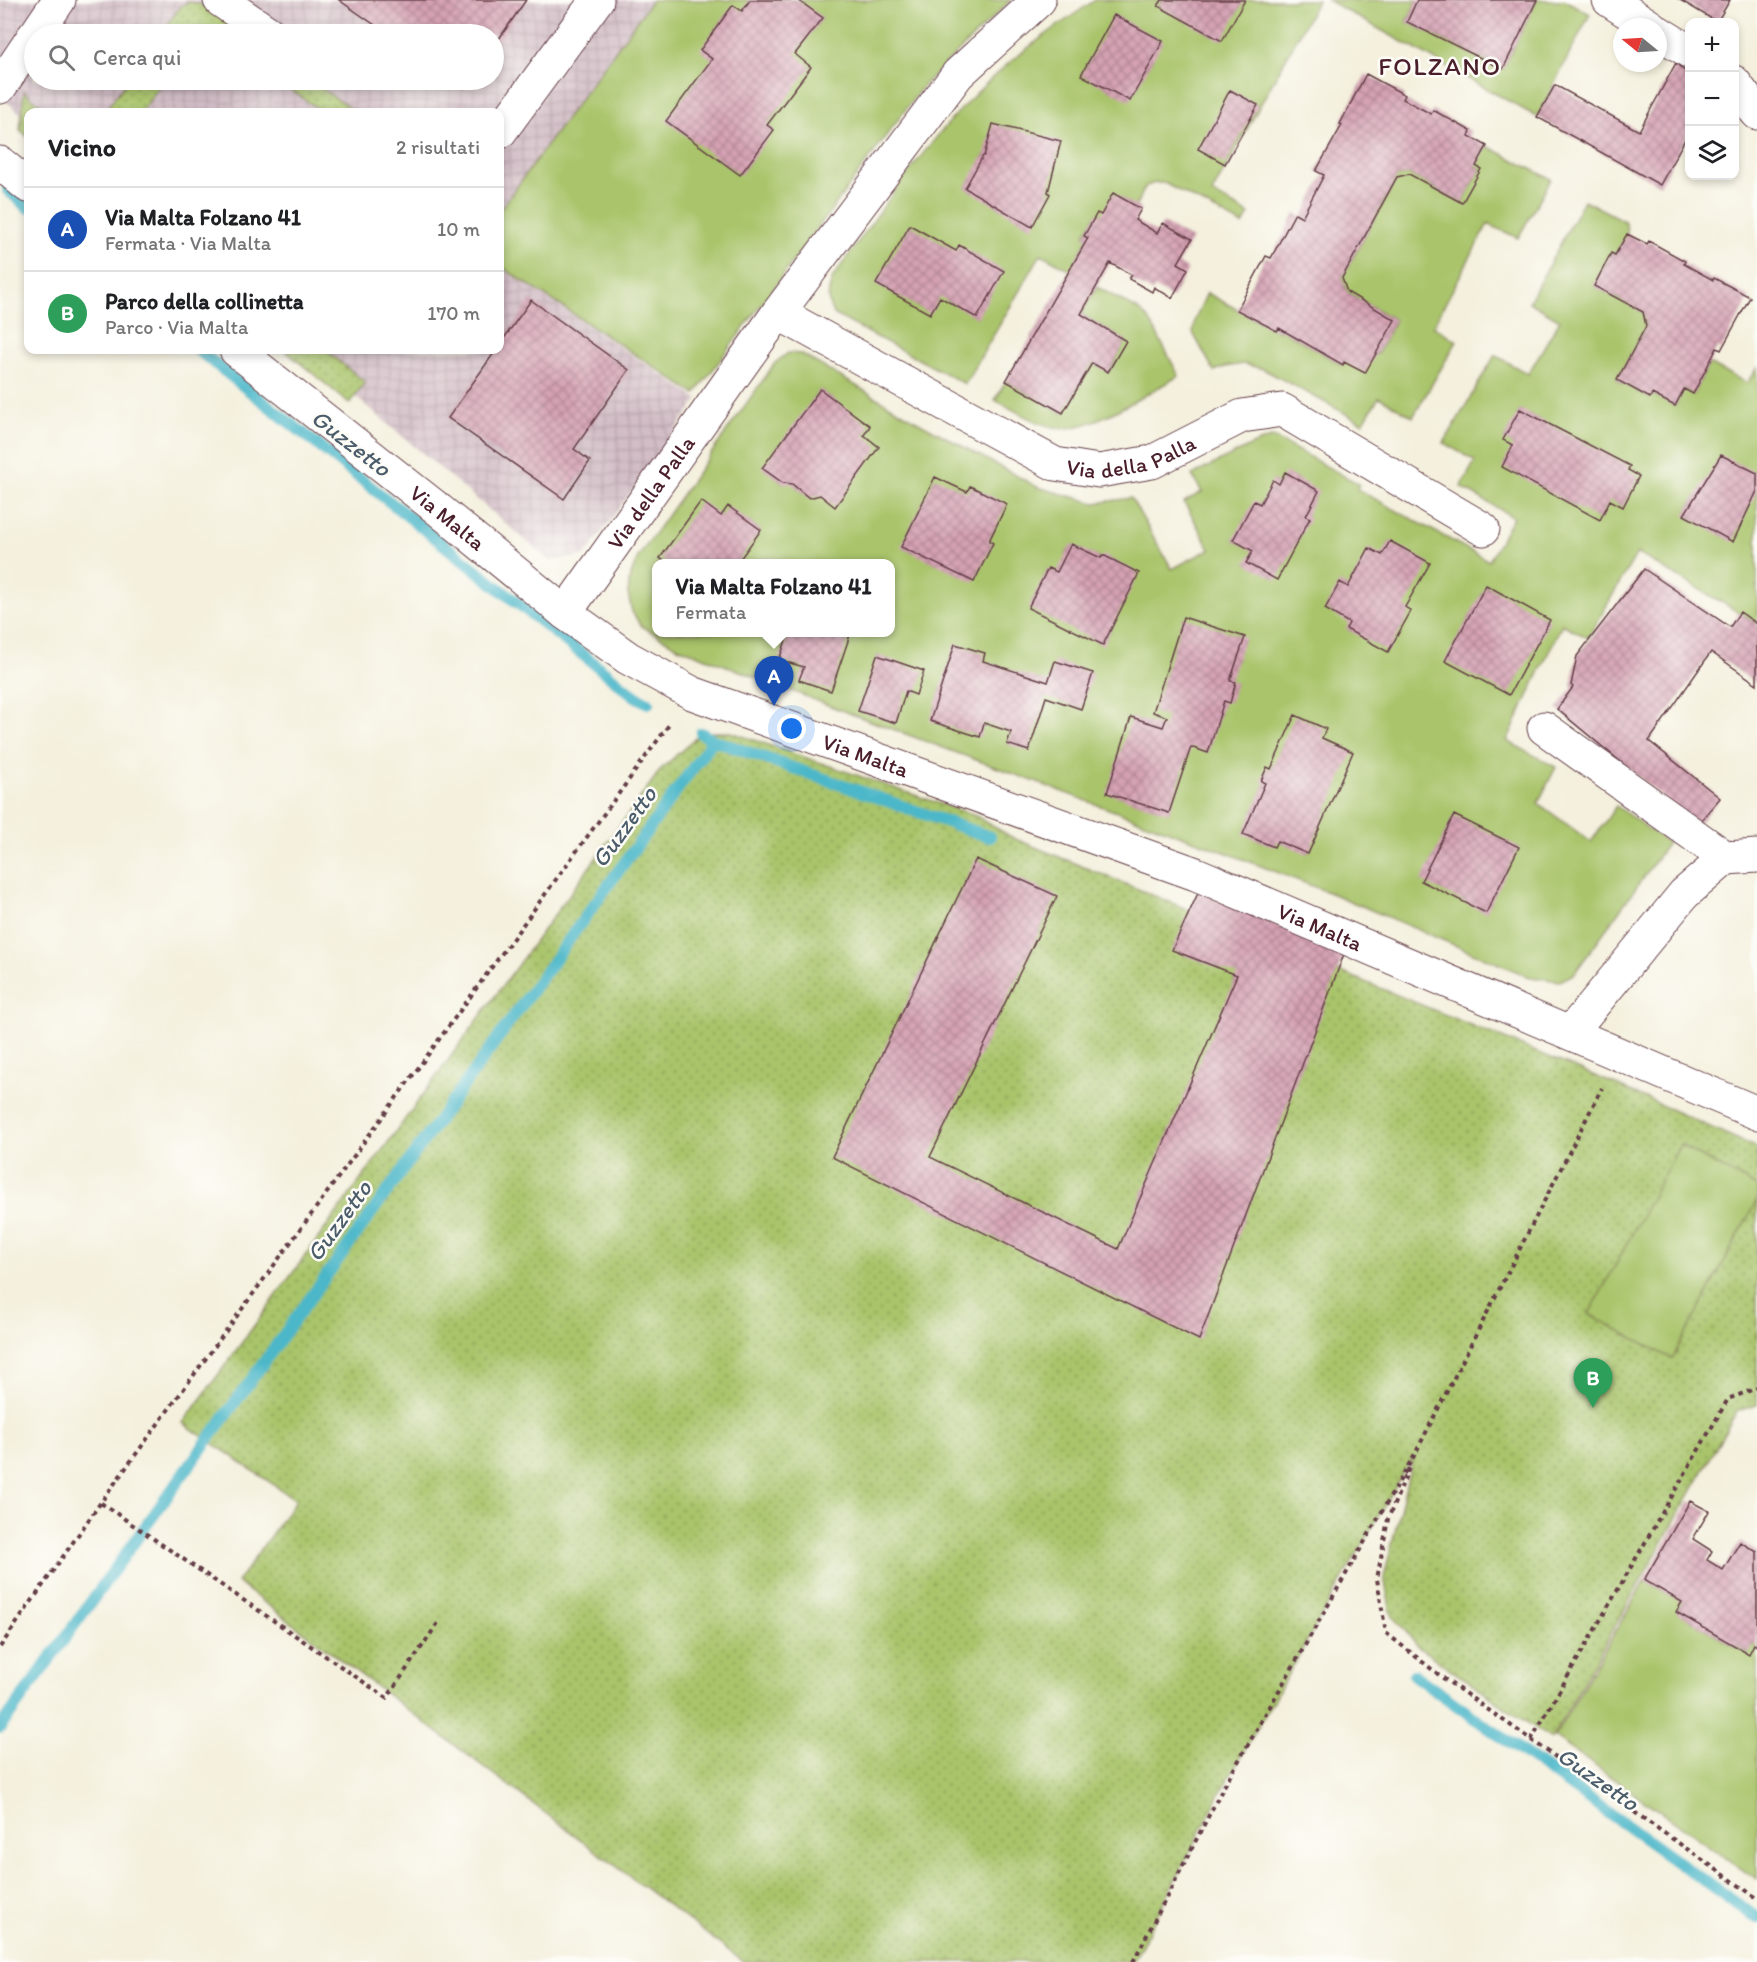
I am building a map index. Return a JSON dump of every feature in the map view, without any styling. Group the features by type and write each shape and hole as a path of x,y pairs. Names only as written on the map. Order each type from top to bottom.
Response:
{"street":[{"path":"43,24 59,0"},
{"path":"220,0 255,24"},
{"path":"504,127 597,0"},
{"name":"Via della Palla","path":"565,613 778,313 958,74 1040,0"},
{"path":"1609,0 1637,18"},
{"path":"1667,38 1685,49"},
{"path":"0,87 24,51"},
{"path":"1739,89 1757,113"},
{"path":"0,163 24,183"},
{"name":"Via della Palla","path":"778,313 1055,464 1099,471 1152,462 1242,416 1282,410 1483,529"},
{"name":"Via Malta","path":"241,354 565,613 628,658 692,693 1196,874 1757,1113"},
{"path":"1544,728 1742,857 1684,894 1570,1033"}],"path":[{"path":"0,1647 100,1502 692,693"},
{"path":"1133,1962 1223,1788 1415,1454 1605,1080"},
{"path":"1531,1740 1728,1400 1757,1388"},
{"path":"1415,1454 1388,1519 1377,1579 1386,1633 1443,1678 1757,1898"},
{"path":"100,1502 387,1698 440,1620"}],"shaded area":[{"path":"0,0 655,0 504,208 504,108 24,108 24,117 0,96"},
{"path":"504,270 698,399 585,556 550,561 305,354 504,354"}],"green space":[{"path":"652,0 1011,0 923,86 695,394 504,269 504,204"},
{"path":"1095,0 1318,0 1212,193 1249,214 1243,225 1164,183 1146,186 1135,207 1101,215 1097,213 1084,235 1088,238 1070,270 1041,254 965,384 835,315 828,297 833,277 889,199 948,123 1005,66"},
{"path":"1327,0 1417,0 1407,22 1503,69 1537,0 1565,0 1590,14 1537,117"},
{"path":"188,2 204,5 232,24 168,24 181,6"},
{"path":"120,90 157,90 144,108 107,108"},
{"path":"291,90 324,90 350,108 317,108"},
{"path":"24,91 43,108 24,108 24,134 20,130"},
{"path":"1487,146 1551,179 1518,238 1488,224 1433,326 1457,341 1413,417 1379,397 1363,423 1263,369 1244,364 1214,371 1193,333 1195,319 1207,293 1277,331 1279,328 1342,365 1344,362 1378,353 1395,320 1347,292 1342,278 1397,177 1409,174 1462,203 1481,169 1476,166"},
{"path":"1584,200 1626,222 1627,234 1615,255 1611,253 1594,286 1643,312 1646,326 1617,380 1650,398 1652,394 1675,406 1684,389 1693,394 1709,364 1747,383 1757,368 1757,623 1637,553 1588,638 1562,624 1507,741 1556,767 1538,803 1591,842 1616,806 1668,843 1574,974 1560,981 1530,977 1333,894 838,709 678,647 660,637 895,637 895,559 652,559 652,632 641,626 632,612 628,594 630,577 638,557 775,363 788,353 801,354 1037,487 1095,503 1131,498 1172,569 1210,549 1184,502 1202,492 1192,475 1273,437 1359,484 1357,489 1489,561 1513,517 1461,487 1475,461 1444,443 1495,355 1528,374 1560,320 1529,302"},
{"path":"1097,287 1137,309 1149,319 1179,376 1104,417 1073,427 1051,427 1026,417 995,400 1006,381 1063,413 1092,363 1109,372 1126,341 1081,314"},
{"path":"289,354 330,354 365,382 350,404"},
{"path":"702,732 731,732 976,816 1013,838 1605,1080 1757,1148 1757,1405 1737,1411 1551,1739 1418,1647 1391,1613 1384,1577 1413,1456 1223,1788 1133,1962 744,1962 237,1582 296,1500 183,1423 661,769"},
{"path":"1680,1145 1757,1187 1757,1200 1672,1359 1589,1314"},
{"path":"1645,1580 1682,1602 1677,1612 1748,1654 1754,1644 1757,1646 1757,1880 1554,1737"}],"building":[{"path":"339,0 526,0 504,32 504,24 374,24"},
{"path":"750,0 798,0 823,18 795,54 811,67 767,125 774,130 740,175 666,121 712,59 700,50 733,5 742,11"},
{"path":"1162,0 1245,0 1222,41 1158,6"},
{"path":"1417,0 1537,0 1503,69 1407,22"},
{"path":"1680,0 1730,0 1719,18 1710,18"},
{"path":"1114,15 1163,41 1130,101 1081,75"},
{"path":"1676,63 1685,71 1685,139 1660,185 1537,117 1555,85 1639,131"},
{"path":"1366,74 1405,95 1403,99 1431,114 1433,110 1471,131 1469,136 1487,146 1476,166 1481,169 1462,203 1409,174 1397,177 1342,278 1347,292 1395,320 1365,373 1344,362 1343,365 1279,328 1277,331 1237,310 1266,256 1271,258 1295,213 1302,217 1324,175 1316,171 1342,125 1340,124"},
{"path":"1230,90 1258,105 1225,164 1198,149"},
{"path":"993,124 1061,141 1048,192 1050,194 1032,227 965,188 984,156"},
{"path":"1113,193 1141,209 1135,220 1157,233 1163,223 1192,239 1178,263 1188,269 1172,298 1154,287 1152,292 1129,279 1132,275 1110,263 1081,314 1126,341 1108,372 1092,363 1063,413 1006,381 1088,238 1084,236 1097,213 1101,215"},
{"path":"910,225 956,251 959,245 1004,271 977,318 940,297 930,314 876,284"},
{"path":"1627,234 1647,244 1649,241 1685,261 1684,264 1750,297 1721,350 1717,348 1693,394 1684,389 1675,406 1652,394 1650,398 1617,380 1646,326 1643,312 1594,286 1611,253 1615,255"},
{"path":"531,300 629,370 574,449 590,461 564,499 448,418 493,354 504,354 504,338"},
{"path":"820,389 870,426 864,435 879,447 835,507 820,495 809,498 792,484 783,483 762,468"},
{"path":"1520,409 1630,466 1628,470 1639,476 1623,507 1610,500 1600,520 1502,467 1513,445 1503,440"},
{"path":"1721,455 1757,473 1757,491 1733,542 1684,515"},
{"path":"1285,472 1319,491 1306,516 1310,518 1277,580 1246,563 1253,551 1233,540 1254,501 1260,504 1273,480 1279,484"},
{"path":"935,477 967,492 970,486 1007,504 989,541 993,543 974,582 901,547"},
{"path":"701,501 721,516 728,506 761,530 740,559 660,558"},
{"path":"1390,541 1430,563 1405,607 1411,611 1388,652 1346,629 1349,623 1325,609 1340,582 1348,587 1369,548 1382,555"},
{"path":"1071,544 1101,558 1103,555 1139,573 1103,645 1028,608 1048,568 1057,572"},
{"path":"1644,569 1730,627 1740,612 1757,624 1757,684 1711,652 1649,741 1720,798 1697,825 1557,709 1573,687 1571,685 1577,656"},
{"path":"1486,585 1550,620 1509,695 1445,661"},
{"path":"1183,617 1245,637 1230,681 1236,682 1230,703 1224,701 1208,753 1191,747 1169,813 1107,793 1131,717 1163,727 1167,717 1153,712"},
{"path":"787,637 849,637 831,691 799,680 804,667 779,660"},
{"path":"955,644 985,653 983,661 1048,682 1055,661 1093,673 1081,709 1046,697 1029,751 1007,744 1011,732 984,723 980,737 930,721"},
{"path":"877,655 924,671 916,695 906,691 896,723 858,711"},
{"path":"1295,715 1326,729 1322,738 1353,752 1308,854 1277,841 1274,847 1243,834 1265,783 1261,781 1267,767 1271,769"},
{"path":"1454,815 1519,847 1486,913 1421,881"},
{"path":"976,859 1057,896 930,1157 1118,1249 1237,975 1172,950 1199,891 1344,954 1199,1340 832,1157"},
{"path":"1690,1501 1709,1511 1693,1539 1712,1551 1707,1560 1723,1570 1740,1542 1757,1552 1757,1646 1754,1644 1749,1654 1676,1612 1682,1602 1644,1580"}],"waterway":[{"name":"Guzzetto","path":"8,190 24,204"},
{"name":"Guzzetto","path":"203,354 635,696 648,703"},
{"name":"Guzzetto","path":"701,733 713,740 990,837"},
{"name":"Guzzetto","path":"0,1728 713,740"},
{"name":"Guzzetto","path":"1414,1675 1757,1918"}],"place":[{"name":"Via Malta Folzano 41","path":"774,706"},
{"name":"Parco della collinetta","path":"1593,1408"}],"district":[{"name":"FOLZANO","path":"1440,66"}]}
